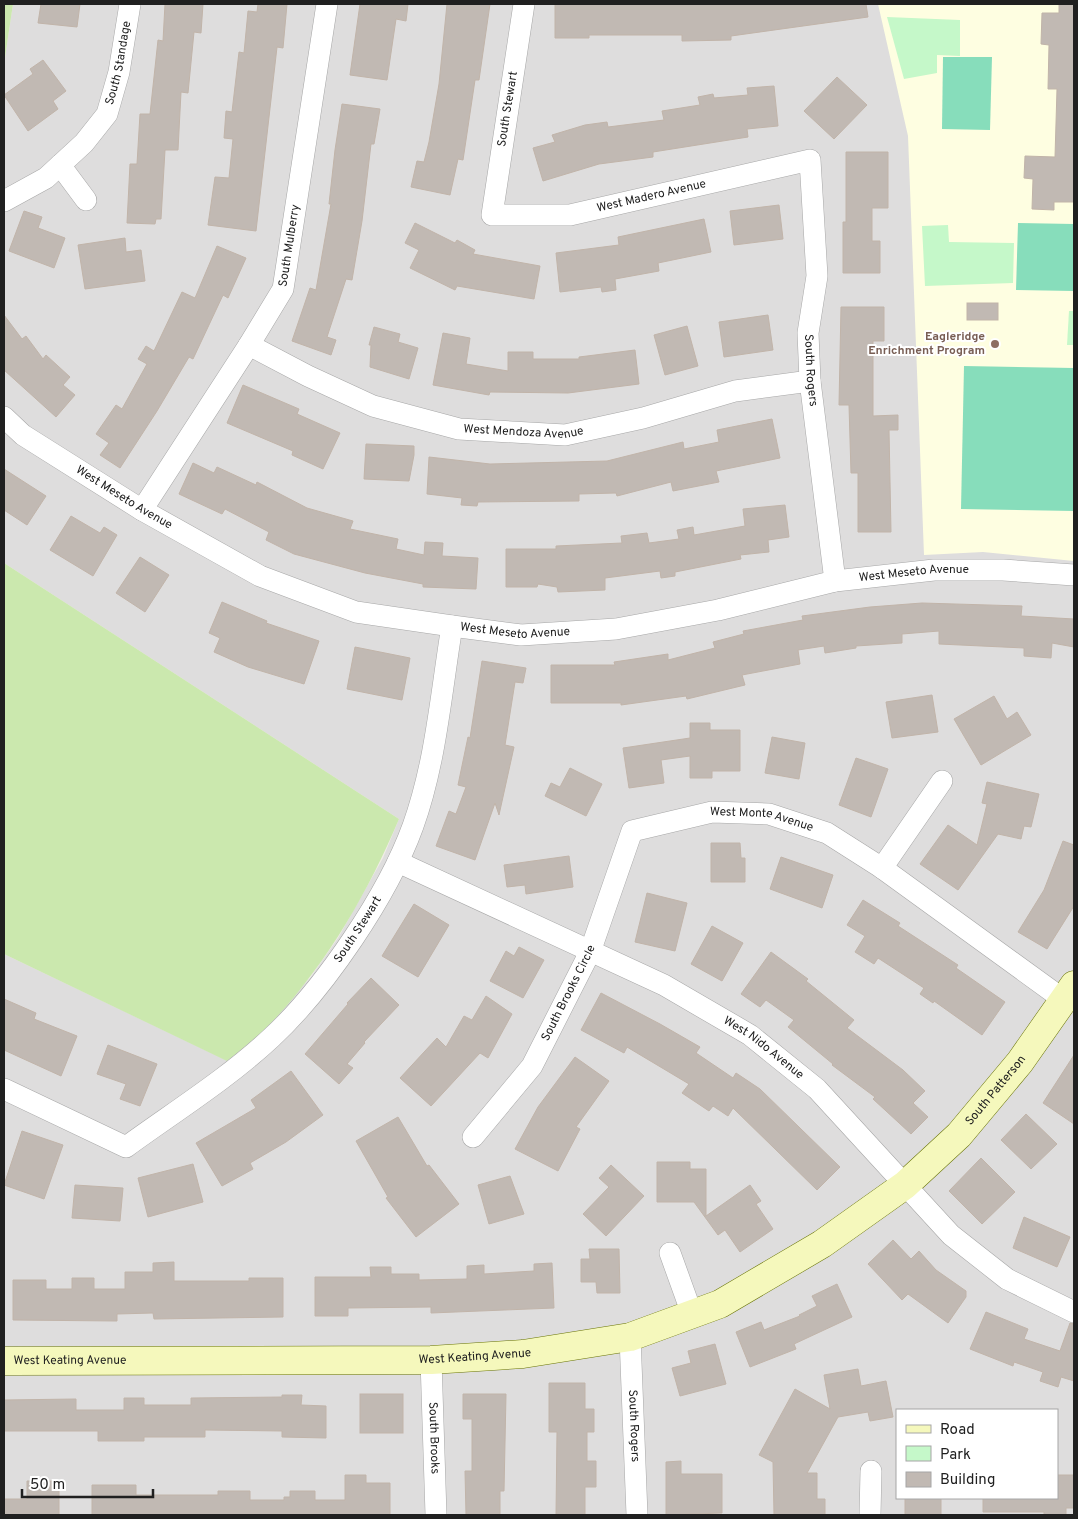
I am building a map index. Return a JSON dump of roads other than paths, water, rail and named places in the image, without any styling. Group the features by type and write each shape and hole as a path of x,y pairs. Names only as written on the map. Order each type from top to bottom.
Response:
{"street":[{"name":"South Standage","path":"4,201 46,178 84,143 107,114 119,72 130,4"},
{"name":"South Mulberry","path":"142,510 283,289 327,4"},
{"name":"South Stewart","path":"492,215 524,4"},
{"name":"West Madero Avenue","path":"492,215 570,215 810,160"},
{"name":"South Rogers","path":"810,160 817,276 808,333 810,381 835,581"},
{"path":"60,165 86,200"},
{"name":"West Mendoza Avenue","path":"249,345 308,376 373,406 468,429 565,435 643,418 735,391 810,381"},
{"name":"West Meseto Avenue","path":"4,417 23,435 142,510 260,576 356,612 522,635 616,629 718,610 835,581 934,570 1003,570 1074,576"},
{"name":"South Stewart","path":"4,1089 126,1147 239,1066 272,1038 345,950 398,862 413,827 435,740 452,626"},
{"path":"882,868 942,781"},
{"name":"West Monte Avenue","path":"632,831 712,812 769,814 827,833 1069,993"},
{"name":"South Brooks Circle","path":"473,1137 532,1066 590,952 632,831"},
{"name":"West Nido Avenue","path":"398,862 664,985 750,1035 817,1089 951,1235 1007,1279 1074,1312"},
{"name":"South Patterson","path":"905,1185 959,1135 1020,1062 1069,993"},
{"name":"West Keating Avenue","path":"4,1362 432,1360 523,1354 630,1337 720,1304 822,1244 905,1185"},
{"path":"670,1253 692,1314"},
{"name":"South Rogers","path":"630,1337 637,1515"},
{"name":"South Brooks","path":"432,1360 436,1515"},
{"path":"870,1515 871,1471"}],"place":[{"name":"Eagleridge Enrichment Program","path":"995,344"}]}
